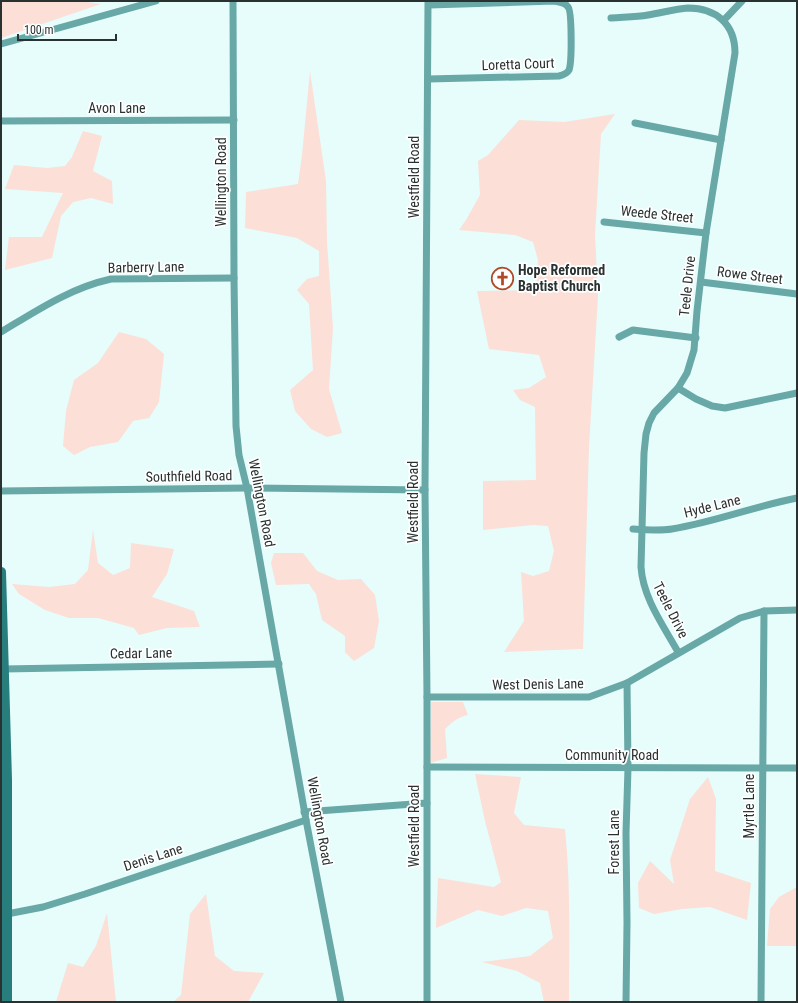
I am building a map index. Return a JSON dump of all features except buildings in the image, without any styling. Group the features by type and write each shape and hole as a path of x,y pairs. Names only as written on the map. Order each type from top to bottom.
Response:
{"street":[{"path":"1,44 156,1"},
{"name":"Wellington Road","path":"233,1 234,278 236,426 239,455 247,488 304,812 341,1002"},
{"name":"Loretta Court","path":"428,3 520,3 554,1 564,3 570,11 571,43 569,69 564,74 559,76 428,79"},
{"path":"611,18 647,15 686,8 704,10 724,20 742,1"},
{"name":"Westfield Road","path":"427,1002 426,490 428,3"},
{"name":"Teele Drive","path":"678,652 648,599 642,581 641,567 644,453 649,423 654,413 678,388 687,373 696,338 697,311 706,233 735,53 733,36 724,20"},
{"name":"Avon Lane","path":"1,121 234,120"},
{"path":"635,123 721,140"},
{"name":"Weede Street","path":"604,222 706,233"},
{"name":"Barberry Lane","path":"1,332 54,301 84,286 96,282 111,279 234,278"},
{"name":"Rowe Street","path":"701,282 797,294"},
{"path":"619,337 633,330 696,338"},
{"path":"678,388 696,399 712,406 724,408 797,393"},
{"name":"Southfield Road","path":"1,491 247,488 426,490"},
{"name":"Hyde Lane","path":"633,529 671,529 797,498"},
{"path":"1,572 7,780 7,1002"},
{"name":"West Denis Lane","path":"427,697 584,698 627,683 678,652 740,618 764,611 797,610"},
{"name":"Myrtle Lane","path":"761,1002 764,611"},
{"name":"Cedar Lane","path":"4,669 279,664"},
{"name":"Forest Lane","path":"626,1002 626,833 628,768 627,683"},
{"name":"Community Road","path":"426,767 797,768"},
{"path":"304,812 427,804"},
{"name":"Denis Lane","path":"7,914 43,907 306,820"}],"shaded area":[{"path":"1,1 81,1 101,4 1,38"},
{"path":"310,71 326,181 327,242 333,328 329,389 342,433 327,437 311,429 295,411 290,390 313,370 309,304 297,290 307,279 319,276 319,251 297,238 245,228 246,192 298,184"},
{"path":"615,114 601,134 595,235 598,296 589,447 583,649 504,652 524,621 521,572 533,576 549,571 554,551 548,526 533,525 483,530 483,481 536,480 535,407 520,400 513,390 529,388 546,377 539,355 489,349 477,291 536,290 538,260 533,242 515,235 459,230 480,195 478,161 488,155 519,120 564,122"},
{"path":"83,131 102,136 93,171 112,181 113,204 91,198 73,202 61,216 52,258 5,270 9,237 42,237 63,193 5,189 14,165 47,168 65,166 72,157"},
{"path":"119,332 146,339 164,354 159,402 149,418 133,421 118,442 90,447 74,455 63,446 66,411 74,380 98,363"},
{"path":"93,530 98,563 113,575 130,568 131,543 174,549 167,574 152,597 194,611 200,627 167,628 139,635 134,628 98,618 69,618 45,610 19,594 12,584 49,587 75,584 88,570"},
{"path":"274,553 303,553 317,571 338,580 361,579 375,595 379,621 374,648 354,661 345,652 345,636 322,620 316,594 309,584 276,585 271,563"},
{"path":"431,702 463,702 468,715 455,720 445,729 447,758 430,763"},
{"path":"475,774 521,777 514,813 524,825 565,829 569,894 569,1002 544,1002 540,983 517,971 482,962 530,956 553,938 548,911 526,908 502,916 478,910 436,928 438,878 494,887 501,882 485,821"},
{"path":"708,777 716,799 715,871 751,883 747,920 710,907 682,909 654,914 639,908 638,883 650,861 674,884 670,860 690,799"},
{"path":"797,887 797,946 767,946 770,909 779,897"},
{"path":"206,894 215,956 234,971 264,973 248,1002 173,1002 181,995 190,914"},
{"path":"107,913 116,1002 56,1002 68,963 83,967 96,946"}],"place":[{"name":"Hope Reformed Baptist Church","path":"502,278"}]}
